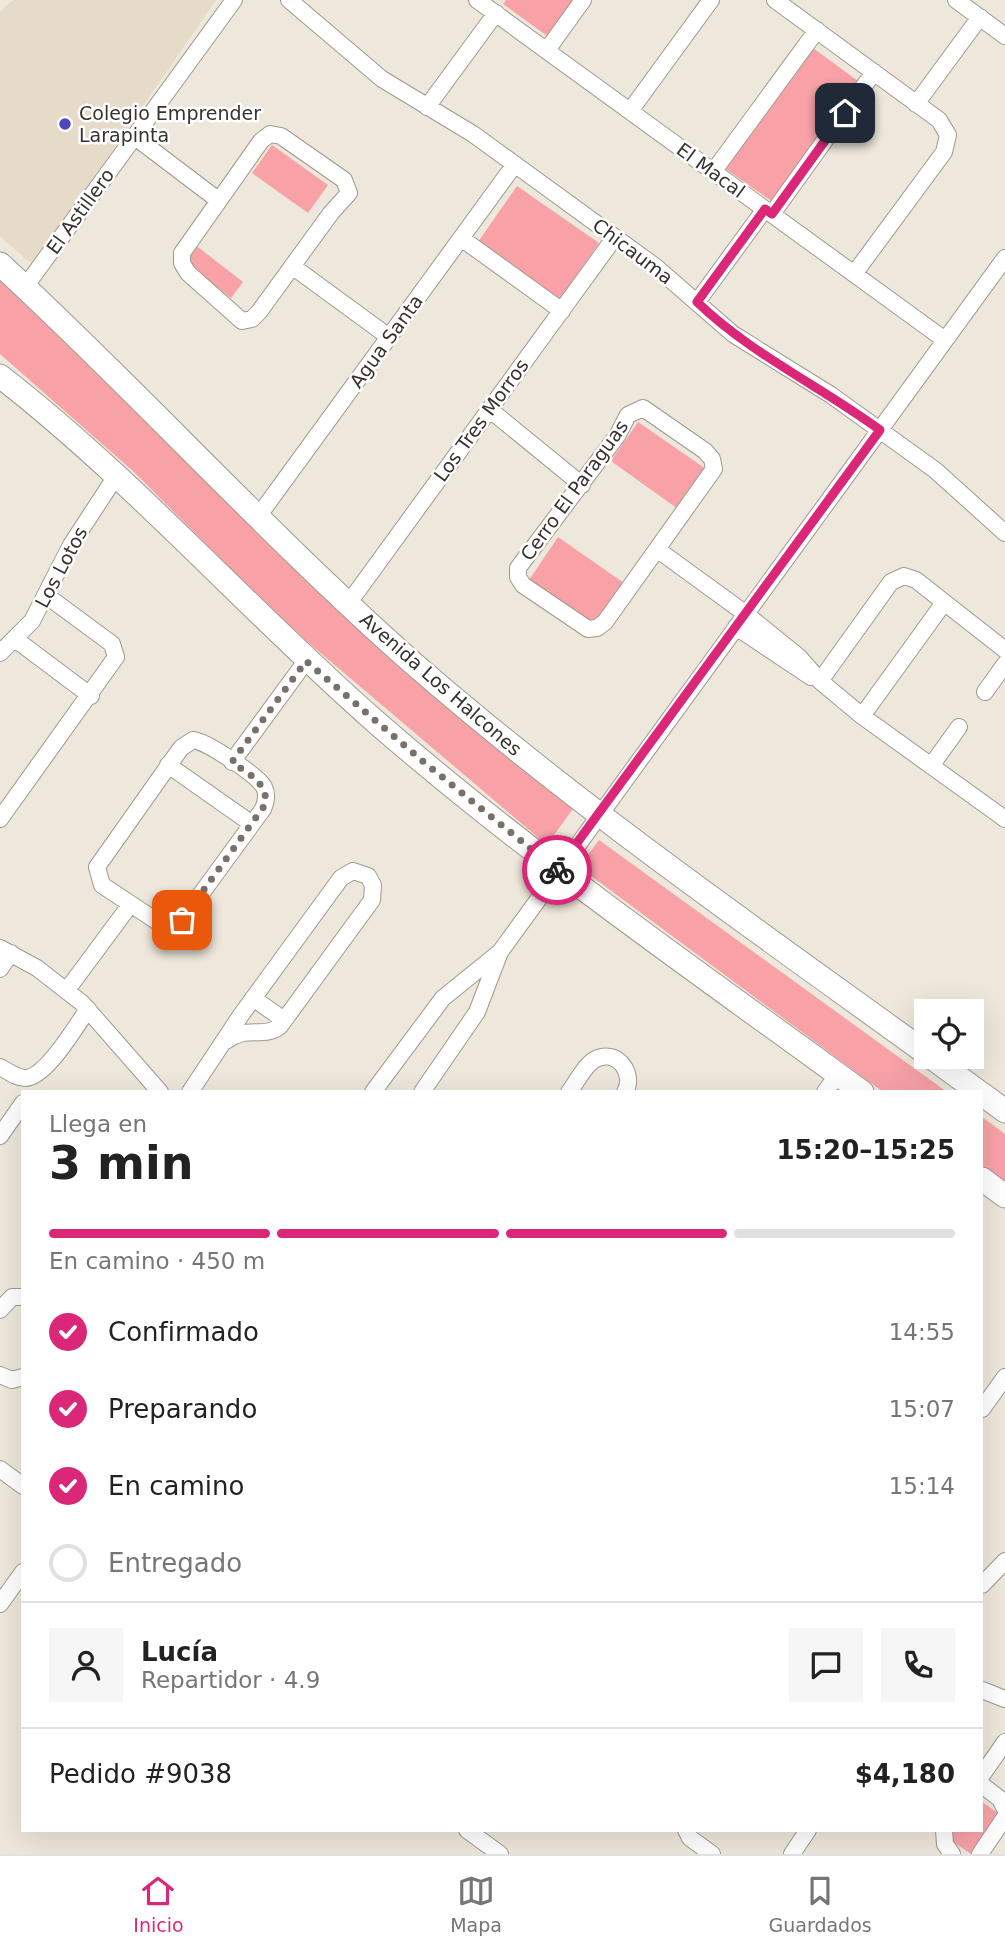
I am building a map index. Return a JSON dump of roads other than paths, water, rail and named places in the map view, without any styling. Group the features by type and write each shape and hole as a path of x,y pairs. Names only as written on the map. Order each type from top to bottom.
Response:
{"street":[{"name":"El Astillero","path":"25,287 234,0"},
{"name":"Chicauma","path":"289,0 368,69 473,134 515,164 615,237 753,348 831,395 947,480 1005,533"},
{"path":"547,50 583,0"},
{"path":"630,111 712,0"},
{"path":"775,0 943,124 948,135 947,147 854,274"},
{"path":"956,0 1005,36"},
{"path":"427,107 490,6"},
{"name":"El Macal","path":"490,6 945,340"},
{"path":"916,104 980,18"},
{"path":"713,172 817,30"},
{"path":"697,302 874,72"},
{"path":"271,134 281,136 292,143 344,180 349,188 346,198 331,213 253,317 237,320 188,273 182,258 184,247 218,200 261,141 271,134"},
{"path":"135,137 218,200"},
{"name":"Agua Santa","path":"257,518 515,164"},
{"name":"Los Tres Morros","path":"348,604 615,237"},
{"path":"461,238 562,311"},
{"path":"374,1090 443,998 500,952 1005,258"},
{"name":"Avenida Los Halcones","path":"0,264 257,518 348,604 479,719 599,816 914,1045"},
{"path":"292,266 389,337"},
{"path":"0,376 116,476 306,661 425,763 831,1083 855,1090"},
{"path":"489,409 582,485"},
{"name":"Cerro El Paraguas","path":"639,409 650,411 705,451 713,464 710,479 658,550 605,622 592,629 579,625 528,588 518,577 520,564 582,485 617,436 628,415 639,409"},
{"name":"Los Lotos","path":"0,653 32,621 71,545 116,476"},
{"path":"658,550 746,614 799,657 820,681"},
{"path":"820,681 895,579 904,576 913,578 1005,650"},
{"path":"0,819 113,666 116,652 108,640 47,596"},
{"path":"862,716 943,604"},
{"path":"736,627 820,681 862,716 1003,814"},
{"path":"15,639 91,696"},
{"path":"232,762 306,661"},
{"path":"985,692 1005,664"},
{"path":"931,766 959,727"},
{"path":"193,740 205,743 232,762 265,788 265,805 179,924 163,927 102,885 97,867 181,748 193,740"},
{"path":"168,765 252,824"},
{"path":"191,1090 226,1041 240,1015 341,878 353,871 366,875 373,885 372,900 284,1020 272,1031 248,1031 226,1041"},
{"path":"67,990 130,905"},
{"path":"0,969 6,950 67,990 88,1009 158,1090"},
{"path":"423,1090 477,1012 500,952"},
{"path":"253,998 284,1020"},
{"path":"0,1067 28,1085 47,1065 88,1009"},
{"path":"240,1015 248,1031"},
{"path":"571,1090 595,1059 604,1056 618,1060 629,1077 626,1090"},
{"path":"947,1069 976,1090"},
{"path":"983,1095 1005,1111"},
{"path":"0,1136 21,1106"},
{"path":"983,1180 1005,1196"},
{"path":"0,1310 12,1297 21,1297"},
{"path":"0,1374 12,1380 21,1378"},
{"path":"983,1408 1005,1377"},
{"path":"0,1469 21,1485"},
{"path":"983,1584 1005,1561"},
{"path":"0,1604 21,1576"},
{"path":"983,1690 1005,1699"},
{"path":"983,1774 1005,1742"},
{"path":"983,1786 1000,1799 1005,1809"},
{"path":"980,1854 1005,1817"},
{"path":"470,1832 500,1854"},
{"path":"687,1832 690,1838 712,1854"},
{"path":"792,1854 807,1832"},
{"path":"944,1832 945,1844 952,1854"}],"place":[{"name":"Colegio Emprender Larapinta","path":"65,124"}]}
